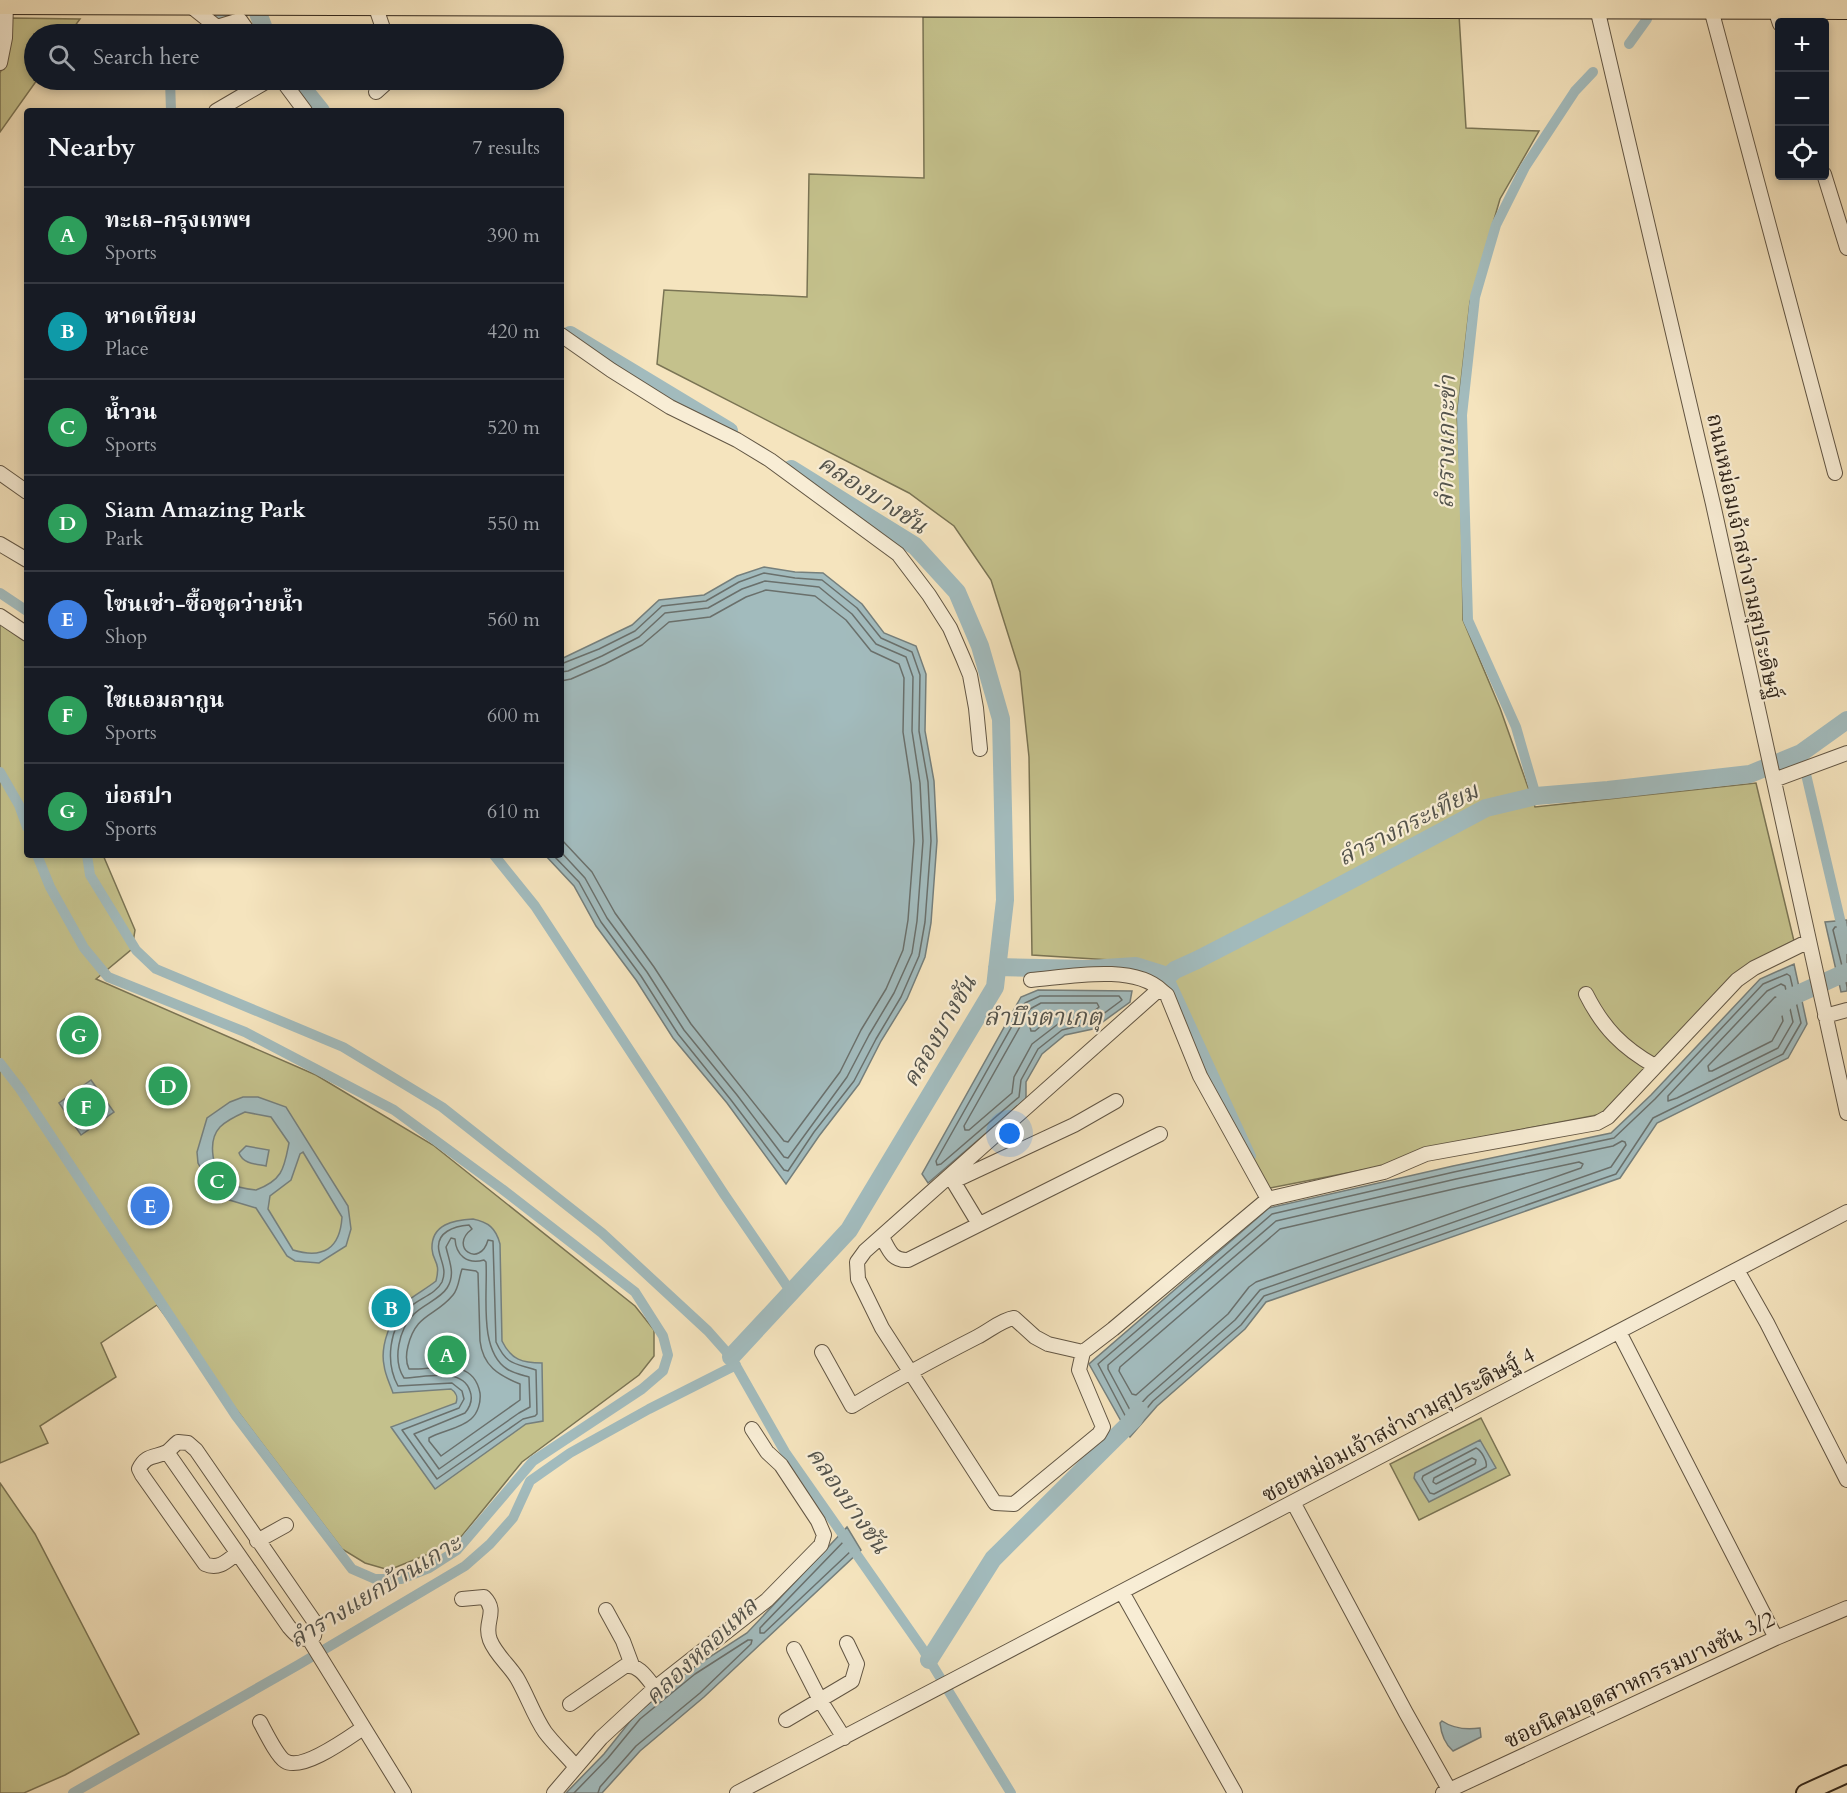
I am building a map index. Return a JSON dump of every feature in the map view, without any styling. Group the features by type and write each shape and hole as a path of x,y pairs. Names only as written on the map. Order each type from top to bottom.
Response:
{"highway":[{"path":"3,4 188,4 214,22 272,4 1320,4 1711,9 1777,17 1847,9"}],"main road":[{"path":"1804,1793 1847,1774"}],"street":[{"path":"0,63 5,38 3,4"},
{"path":"375,5 382,24"},
{"name":"ถนนหม่อมเจ้าสง่างามสุประดิษฐ์","path":"1598,8 1713,504 1847,1113"},
{"path":"1711,9 1835,473"},
{"path":"214,22 240,20 243,24"},
{"path":"221,108 252,90"},
{"path":"289,90 303,108"},
{"path":"1826,180 1847,248"},
{"path":"564,337 661,401 737,440 770,460 898,554 930,595 950,628 963,658 970,675 980,749"},
{"path":"0,473 24,490"},
{"path":"0,544 24,558"},
{"path":"0,616 24,632"},
{"path":"1773,777 1804,770 1847,753"},
{"path":"1162,991 1156,992 1135,1010 952,1179 865,1251 857,1262 858,1279 882,1328 995,1503 1014,1504 1099,1434 1103,1427 1078,1370 1083,1352 1268,1199 1384,1172 1426,1154 1597,1123 1608,1117 1737,980 1754,968 1810,947"},
{"path":"1030,980 1106,974 1128,976 1149,981 1167,995 1200,1076 1268,1199"},
{"path":"1587,994 1596,1013 1616,1038 1636,1055 1655,1066"},
{"path":"1824,1012 1847,1010"},
{"path":"952,1179 1074,1125 1116,1101"},
{"path":"882,1237 894,1258 908,1260 1160,1134"},
{"path":"952,1179 980,1224"},
{"name":"ซอยหม่อมเจ้าสง่างามสุประดิษฐ์ 4","path":"737,1793 1847,1212"},
{"path":"1737,1270 1767,1323 1847,1479"},
{"path":"822,1352 852,1406 910,1371 1008,1319 1014,1318 1035,1337 1048,1344 1083,1352"},
{"path":"1619,1332 1776,1638"},
{"path":"554,1793 601,1738 655,1688 766,1600 821,1545 824,1535 818,1521 781,1465 767,1452 752,1430"},
{"path":"237,1553 218,1567 205,1564 142,1475 139,1469 142,1462 153,1455 167,1452 178,1442 188,1443 196,1450 316,1624 312,1643"},
{"path":"167,1452 289,1627 296,1635 312,1643 404,1793"},
{"path":"1293,1502 1448,1792"},
{"path":"257,1541 286,1525"},
{"path":"1122,1592 1234,1793"},
{"path":"462,1599 484,1597 488,1601 492,1607 488,1625 490,1640 501,1659 516,1676 546,1732 576,1767"},
{"name":"ซอยนิคมอุตสาหกรรมบางชัน 3/2","path":"1448,1792 1776,1638 1847,1608"},
{"path":"606,1610 623,1641 632,1665"},
{"path":"786,1720 852,1681 857,1664 847,1643"},
{"path":"794,1649 820,1700 844,1738"},
{"path":"570,1704 625,1666 632,1665 638,1668 655,1688"},
{"path":"260,1722 283,1760 298,1764 363,1728"}],"shaded area":[{"path":"1459,15 1466,128 1539,131 1500,199 1470,302 1457,416 1461,485 1463,620 1500,708 1535,807 1756,783 1794,941 1739,972 1602,1114 1426,1148 1383,1166 1265,1189 1198,1053 1169,982 1142,962 1032,955 1029,757 1020,672 991,580 954,526 909,493 657,364 664,290 807,297 809,174 924,178 923,17"},
{"path":"11,18 80,19 76,24 24,24 24,90 30,90 0,132 0,73 8,55"},
{"path":"0,618 24,632 24,858 104,858 135,930 132,949 96,979 316,1075 433,1145 635,1306 654,1330 654,1356 639,1375 522,1462 456,1543 389,1570 365,1563 342,1549 157,1305 101,1343 116,1377 40,1426 48,1443 0,1463"},
{"path":"1481,1418 1510,1475 1419,1520 1390,1464"},
{"path":"0,1483 35,1534 139,1734 65,1775 24,1793 0,1793"}],"water":[{"path":"764,567 795,572 823,573 862,604 884,633 916,646 926,674 925,731 934,781 937,841 931,923 925,957 907,999 881,1041 859,1084 786,1184 727,1103 673,1038 636,980 596,926 574,886 548,858 564,858 564,658 632,625 659,600 704,595 737,576"},
{"path":"1847,920 1847,991 1841,992 1825,922"},
{"path":"1794,964 1807,1024 1788,1058 1657,1123 1620,1178 1266,1302 1245,1329 1157,1406 1130,1437 1089,1364 1269,1208 1611,1133 1651,1095 1760,979"},
{"name":"ลำบึงตาเกตุ","path":"1038,990 1132,991 1130,1002 1093,1029 1065,1035 1042,1054 1026,1082 1026,1099 928,1183 922,1174 1021,997"},
{"path":"82,1021 87,1026 86,1030 94,1031 97,1036 95,1041 90,1044 85,1043 81,1048 76,1049 72,1046 73,1040 64,1038 62,1033 67,1028 74,1028 74,1025"},
{"path":"91,1080 114,1112 81,1135 59,1103"},
{"path":"243,1097 258,1097 286,1107 348,1206 351,1229 346,1246 319,1263 295,1261 287,1256 256,1208 216,1196 198,1163 197,1152 207,1118 230,1102","holes":["245,1112 271,1117 289,1143 281,1172 272,1182 256,1190 228,1183 218,1172 213,1156 214,1140 220,1127","303,1152 342,1217 341,1228 334,1244 321,1252 293,1250 268,1209 270,1196 291,1180 300,1154"]},
{"path":"246,1146 269,1150 266,1166 250,1163 241,1157 239,1153"},
{"path":"473,1219 491,1227 500,1244 502,1341 509,1352 518,1359 542,1363 543,1421 526,1424 435,1489 391,1427 456,1403 455,1392 451,1389 393,1393 386,1376 383,1357 385,1341 395,1316 405,1303 436,1281 437,1266 432,1249 435,1234 451,1222"},
{"path":"1480,1440 1496,1468 1429,1502 1414,1478 1415,1473"},
{"path":"847,1527 861,1550 704,1697 640,1751 602,1793 566,1793 604,1754 635,1715 691,1669 747,1633"},
{"path":"1442,1721 1460,1728 1480,1728 1481,1737 1453,1751 1442,1734 1440,1723"}],"waterway":[{"name":"คลองบางชัน","path":"253,0 262,24"},
{"path":"209,24 220,16 245,12"},
{"name":"ลำรางเกาะข่า","path":"1629,44 1647,19"},
{"name":"ลำรางเกาะข่า","path":"1536,796 1516,727 1468,620 1462,415 1475,297 1496,225 1525,167 1575,91 1593,72"},
{"path":"170,90 171,108"},
{"name":"คลองบางชัน","path":"304,90 319,108"},
{"name":"คลองบางชัน","path":"570,335 729,431"},
{"name":"คลองบางชัน","path":"731,1357 849,1230 995,987 1005,900 1001,719 980,646 957,592 915,546 791,469"},
{"path":"0,593 24,609"},
{"name":"ลำรางกระเทียม","path":"997,967 1089,969 1136,966 1168,976 1175,970 1304,905 1486,808 1536,796 1750,774 1801,753 1847,720"},
{"path":"1801,753 1847,949"},
{"path":"0,772 19,805 24,819"},
{"path":"0,1063 20,1089 236,1416 352,1569 375,1579 401,1579 429,1568 457,1550 533,1461 642,1389 663,1371 668,1355 663,1336 635,1292 502,1189 394,1110 245,1032 108,977 84,948 50,887 38,858"},
{"path":"87,858 90,875 136,950 156,969 343,1047 442,1107 602,1233 708,1331 731,1357 785,1452 922,1648 1011,1793"},
{"path":"496,858 535,906 791,1292"},
{"path":"1780,1007 1787,999 1847,972"},
{"path":"1168,976 1251,1156"},
{"name":"ลำรางแยกบ้านเกาะ","path":"73,1793 298,1665 465,1566 490,1544 513,1518 530,1481 570,1453 649,1409 736,1365"},
{"path":"929,1660 993,1559 1134,1419 1139,1410"}],"place":[{"name":"บ่อสปา","path":"79,1035"},
{"name":"Siam Amazing Park","path":"168,1086"},
{"name":"ไซแอมลากูน","path":"86,1107"},
{"name":"น้ำวน","path":"217,1181"},
{"name":"โซนเช่า-ซื้อชุดว่ายน้ำ","path":"150,1206"},
{"name":"หาดเทียม","path":"391,1308"},
{"name":"ทะเล-กรุงเทพฯ","path":"447,1355"}],"water label":[{"name":"คลองหลอแหล","path":"701,1651"}]}
